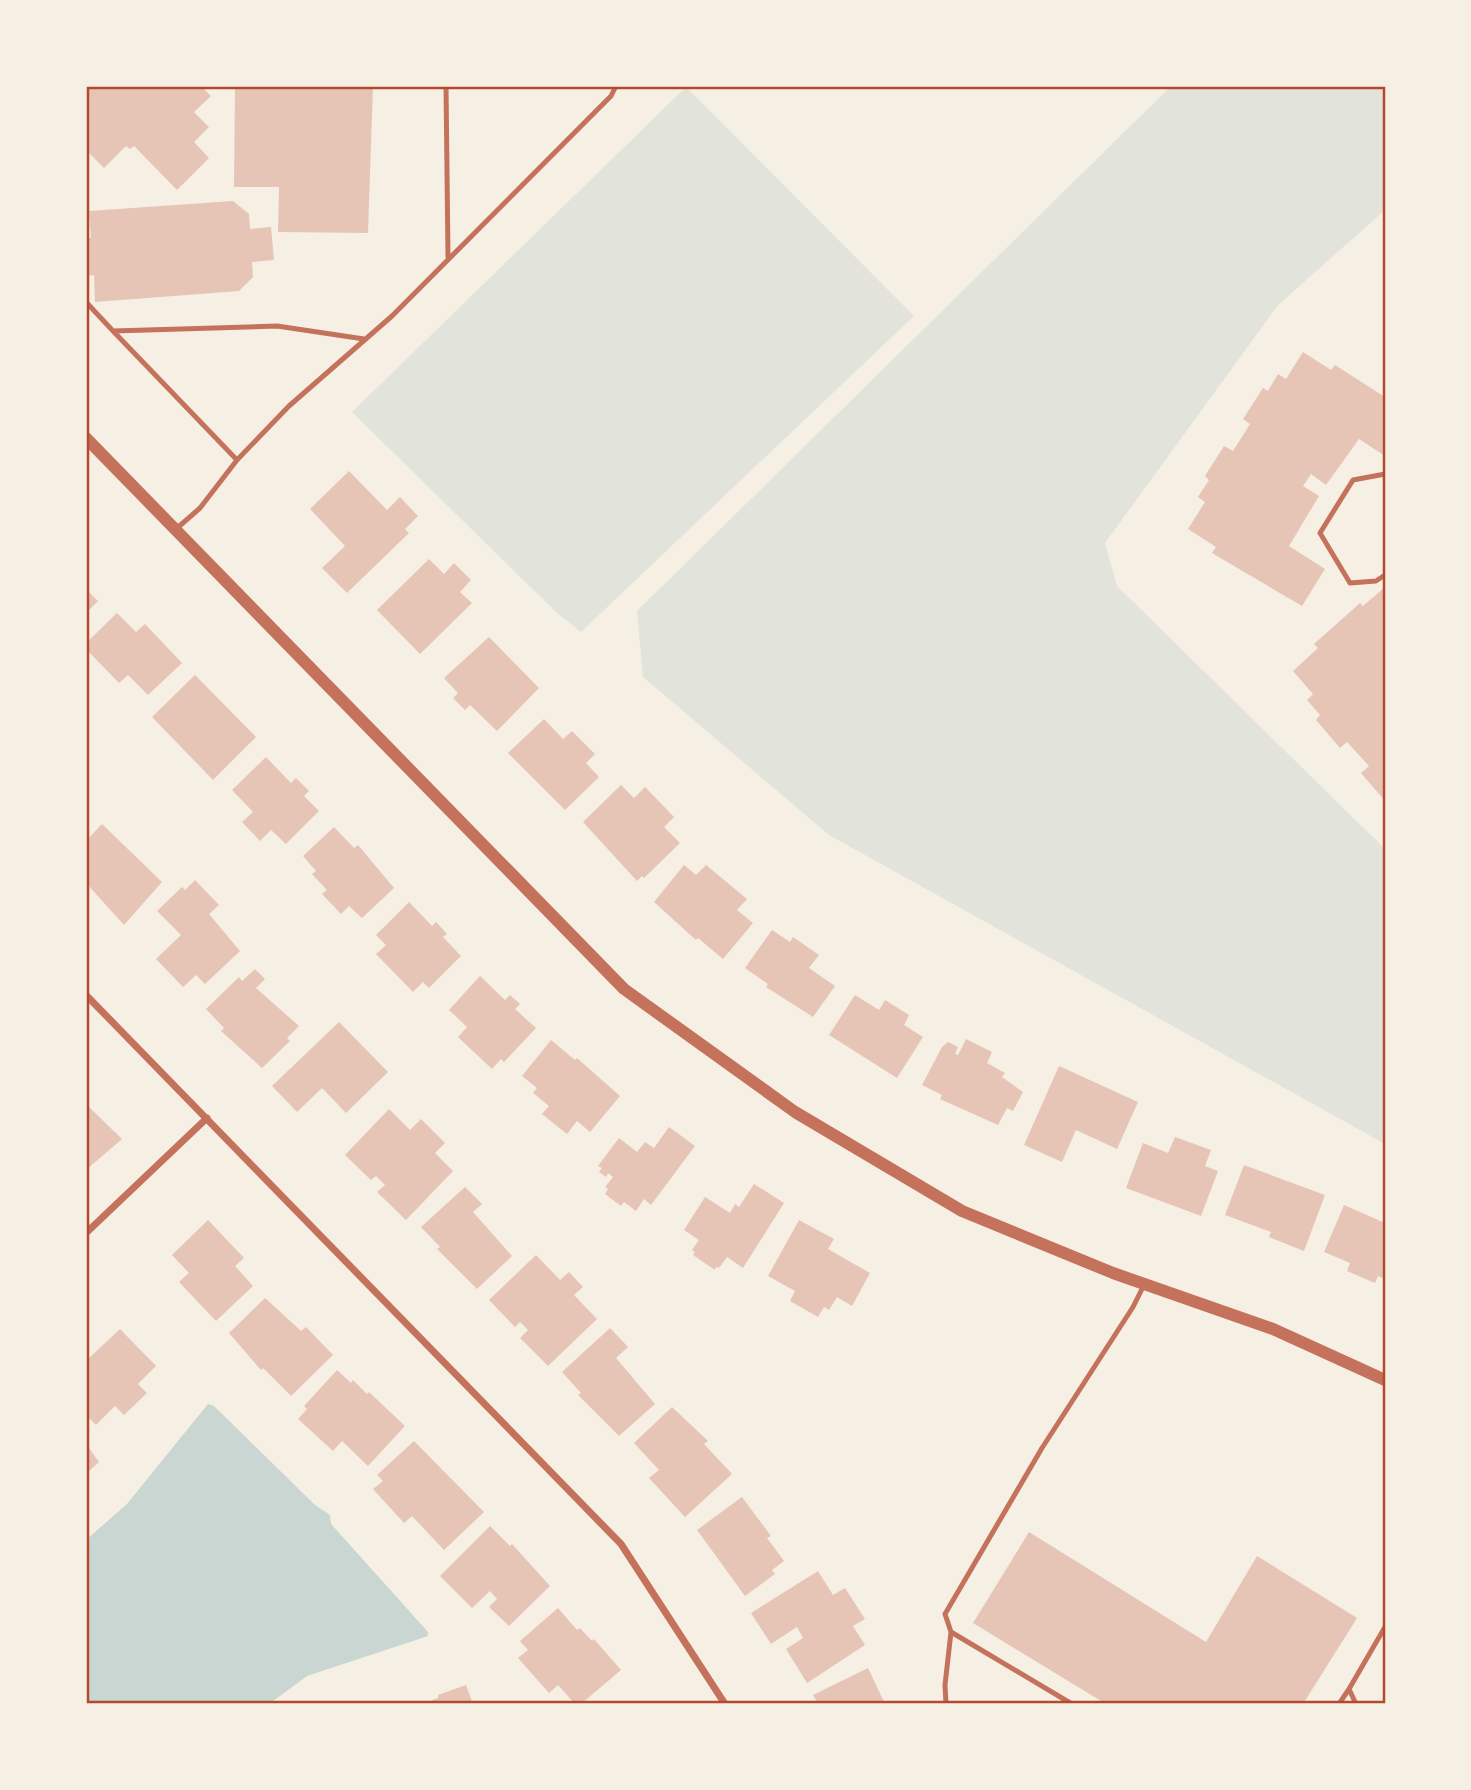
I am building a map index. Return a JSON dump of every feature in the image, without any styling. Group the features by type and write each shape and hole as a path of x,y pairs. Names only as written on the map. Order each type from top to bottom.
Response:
{"street":[{"path":"86,438 624,989 795,1112 962,1211 1144,1285 1273,1329 1385,1380"},
{"path":"86,996 621,1544 721,1703"},
{"path":"86,1233 207,1118"}],"lane":[{"path":"446,86 448,257"},
{"path":"176,530 200,508 237,460 289,406 392,316 611,96 616,86"},
{"path":"86,302 237,460"},
{"path":"113,331 277,326 364,339"},
{"path":"1385,474 1353,480 1320,533 1350,583 1376,581 1385,575"},
{"path":"946,1704 945,1685 951,1632 945,1614 1041,1448 1133,1307 1144,1285"},
{"path":"1339,1704 1385,1627"},
{"path":"951,1632 1072,1704"},
{"path":"1349,1689 1356,1704"}],"shaded area":[{"path":"1171,86 1385,86 1385,210 1278,305 1105,543 1117,586 1385,849 1385,1144 829,835 643,677 637,611"},
{"path":"686,87 914,316 581,632 557,613 352,412"},
{"path":"208,1404 214,1406 315,1505 330,1515 331,1524 428,1632 428,1636 307,1676 269,1704 86,1704 86,1540 127,1504"}],"building":[{"path":"86,86 201,86 211,96 194,112 209,127 194,142 209,158 177,190 134,146 130,149 126,146 104,168 86,150"},
{"path":"235,86 373,86 368,233 278,232 279,187 234,187"},
{"path":"233,201 249,214 250,229 271,227 274,260 252,262 253,277 239,291 95,302 94,275 86,276 86,238 91,238 89,211"},
{"path":"1303,352 1331,370 1335,365 1385,397 1385,456 1359,439 1326,485 1311,474 1303,486 1319,496 1289,546 1325,569 1302,606 1212,553 1216,547 1188,529 1205,502 1198,497 1209,480 1205,476 1224,446 1233,451 1250,424 1243,419 1263,388 1268,391 1278,374 1286,379"},
{"path":"349,471 387,510 400,497 418,516 405,529 409,533 347,593 322,568 345,546 310,509"},
{"path":"429,559 444,574 454,563 471,580 460,592 472,603 420,654 377,610"},
{"path":"1385,587 1385,801 1361,773 1369,766 1347,742 1340,748 1316,720 1320,715 1307,700 1313,694 1293,671 1318,648 1314,644 1360,603 1363,606"},
{"path":"86,589 98,601 86,613"},
{"path":"117,613 136,632 145,624 182,663 148,695 128,675 119,683 86,649 86,643"},
{"path":"489,637 539,688 497,731 470,705 465,710 453,698 458,693 444,678"},
{"path":"195,675 256,737 213,780 152,717"},
{"path":"544,719 563,739 572,731 595,754 586,763 599,777 565,810 508,753"},
{"path":"266,757 291,783 296,778 309,791 304,796 319,811 286,844 271,830 260,841 242,822 253,812 232,790"},
{"path":"621,785 634,798 645,787 674,817 664,827 680,843 644,878 642,876 637,881 583,822"},
{"path":"102,824 162,882 124,925 86,883 86,841"},
{"path":"334,827 354,848 358,845 394,888 362,918 349,906 341,914 322,894 327,890 312,874 316,871 303,856"},
{"path":"684,865 696,875 706,865 747,899 737,910 753,923 723,959 698,938 696,940 654,902"},
{"path":"195,880 219,905 209,914 240,951 205,984 196,975 183,987 156,959 181,935 157,911 182,887 185,890"},
{"path":"409,902 432,926 436,922 447,934 443,937 461,956 429,988 423,982 413,992 376,954 386,945 376,935"},
{"path":"772,930 790,942 793,937 819,955 809,968 835,986 813,1017 766,987 768,984 745,968"},
{"path":"255,969 265,979 256,988 299,1026 287,1038 290,1041 262,1068 221,1031 224,1028 206,1009 239,977 242,981"},
{"path":"480,976 505,1000 510,995 520,1004 515,1009 536,1028 504,1062 501,1059 492,1069 458,1037 467,1027 449,1010"},
{"path":"855,995 879,1010 885,1000 909,1015 904,1025 923,1037 897,1078 829,1035"},
{"path":"339,1022 388,1072 346,1113 322,1088 297,1112 272,1086"},
{"path":"966,1039 992,1052 987,1063 1005,1073 1002,1077 1023,1092 1013,1111 1007,1108 998,1125 940,1099 942,1095 922,1085 942,1047 948,1042 958,1047 955,1054 958,1055"},
{"path":"551,1040 575,1060 577,1058 620,1096 590,1132 577,1121 567,1134 542,1114 549,1106 533,1093 537,1088 522,1076"},
{"path":"1059,1066 1138,1102 1117,1149 1076,1130 1062,1162 1024,1145"},
{"path":"86,1104 122,1139 86,1170"},
{"path":"389,1109 410,1130 421,1119 445,1143 435,1153 453,1171 406,1220 377,1192 385,1185 376,1176 371,1180 345,1155"},
{"path":"669,1127 695,1146 651,1205 644,1199 636,1211 624,1202 621,1206 605,1194 608,1189 605,1187 613,1177 608,1173 606,1177 599,1172 602,1168 598,1166 619,1138 637,1152 645,1142 654,1148"},
{"path":"1175,1137 1211,1150 1205,1166 1218,1171 1201,1216 1126,1188 1143,1143 1168,1153"},
{"path":"1244,1165 1325,1195 1304,1251 1269,1237 1271,1232 1225,1215"},
{"path":"754,1184 784,1203 743,1268 727,1257 715,1270 693,1255 695,1252 692,1250 699,1240 684,1230 705,1197 730,1213 735,1204 739,1207"},
{"path":"465,1187 482,1204 473,1212 512,1256 477,1289 437,1249 440,1247 421,1227"},
{"path":"1344,1205 1385,1223 1385,1279 1378,1276 1375,1283 1347,1271 1350,1263 1324,1252"},
{"path":"208,1220 244,1258 235,1266 253,1286 216,1321 179,1282 189,1273 172,1255"},
{"path":"799,1220 834,1239 828,1249 870,1273 852,1306 837,1297 829,1310 824,1307 818,1317 790,1301 795,1291 768,1276"},
{"path":"536,1255 560,1280 569,1272 583,1287 574,1295 597,1319 548,1366 520,1338 528,1330 520,1322 515,1327 489,1300"},
{"path":"265,1298 301,1331 306,1327 333,1355 291,1396 263,1368 261,1370 229,1333"},
{"path":"610,1328 628,1347 616,1358 655,1404 619,1436 578,1395 581,1393 562,1372"},
{"path":"120,1329 156,1366 138,1384 147,1393 124,1415 115,1406 96,1425 86,1415 86,1357 88,1359"},
{"path":"337,1370 351,1383 353,1380 367,1394 369,1392 405,1426 368,1466 342,1441 333,1451 298,1419 307,1409 304,1406"},
{"path":"672,1407 708,1441 704,1444 732,1474 685,1517 649,1478 659,1470 634,1443"},
{"path":"414,1441 484,1512 444,1550 412,1516 404,1523 373,1489 383,1481 377,1475"},
{"path":"86,1444 99,1462 86,1474"},
{"path":"742,1497 771,1536 767,1538 784,1561 772,1570 775,1574 745,1596 697,1530"},
{"path":"490,1526 510,1546 512,1544 550,1586 509,1626 489,1607 497,1599 490,1591 472,1608 440,1576"},
{"path":"1029,1532 1206,1642 1257,1556 1357,1618 1303,1704 1106,1704 973,1623"},
{"path":"818,1571 833,1595 845,1588 865,1619 853,1626 865,1645 807,1683 786,1649 803,1638 797,1627 771,1644 751,1613"},
{"path":"558,1608 577,1630 580,1628 592,1641 594,1639 621,1670 581,1704 575,1704 558,1685 549,1693 518,1658 528,1650 520,1641"},
{"path":"868,1668 885,1704 818,1704 813,1695"},
{"path":"466,1685 473,1704 423,1704 438,1698 438,1695"}]}
